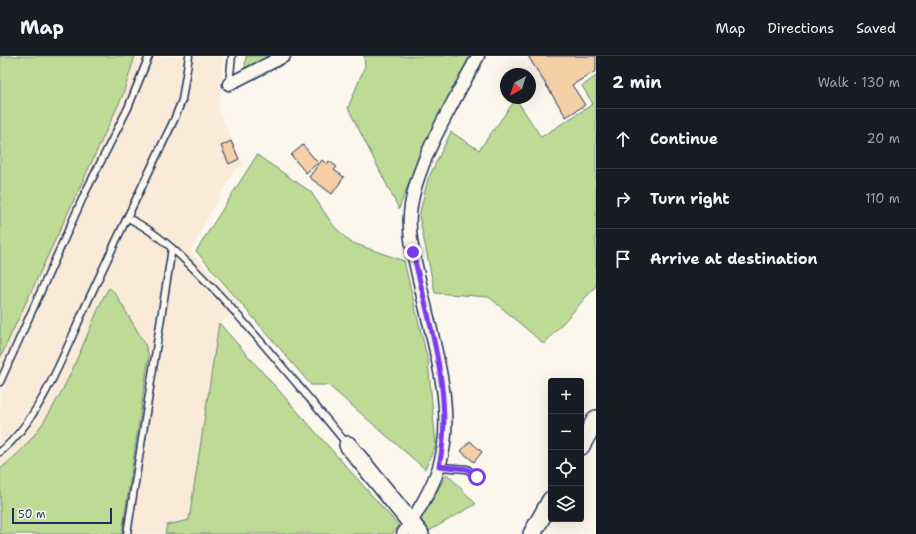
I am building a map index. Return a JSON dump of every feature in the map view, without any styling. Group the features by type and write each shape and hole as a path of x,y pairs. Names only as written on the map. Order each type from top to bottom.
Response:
{"street":[{"path":"229,84 284,56"},
{"path":"348,445 411,531 432,486 439,466 443,449 444,404 441,378 413,252 410,215 415,189 426,157 478,56"},
{"path":"584,441 596,419"},
{"path":"532,534 548,505"}],"lane":[{"path":"0,382 85,193 128,108 149,56"},
{"path":"0,452 7,446 29,417 55,375 182,100 189,56"},
{"path":"229,84 232,56"},
{"path":"128,218 156,234 235,311 348,445"},
{"path":"127,534 172,248"},
{"path":"439,466 467,469 477,477"}],"shaded area":[{"path":"0,56 223,56 219,112 244,166 234,170 190,251 240,304 235,311 219,323 189,520 167,525 165,534 0,534"}],"green space":[{"path":"0,56 135,56 122,97 0,358"},
{"path":"246,56 269,56 245,68"},
{"path":"364,56 472,56 423,150 399,209 348,108 365,66"},
{"path":"596,76 596,286 544,344 489,297 435,293 419,216 428,179 451,132 479,150 512,104 519,104 541,137 593,104 582,86"},
{"path":"257,155 311,192 333,225 350,242 404,261 428,361 436,445 425,469 328,385 311,385 196,251"},
{"path":"109,288 115,293 145,344 149,356 122,534 0,534 0,469 19,452 36,433 50,412 74,366 104,296"},
{"path":"219,323 399,526 392,534 165,534 167,525 189,520"},
{"path":"447,474 476,504 427,532 419,522"}],"building":[{"path":"528,56 596,56 596,71 572,85 585,105 566,117"},
{"path":"231,141 239,159 229,164 221,146"},
{"path":"303,145 318,163 306,173 291,155"},
{"path":"322,160 327,164 329,161 337,167 334,170 344,177 332,194 309,177"},
{"path":"470,441 482,452 474,462 461,451"}],"route":[{"path":"413,252 441,378 444,404 444,426 443,449 439,466 452,469 467,469 477,477"}]}
